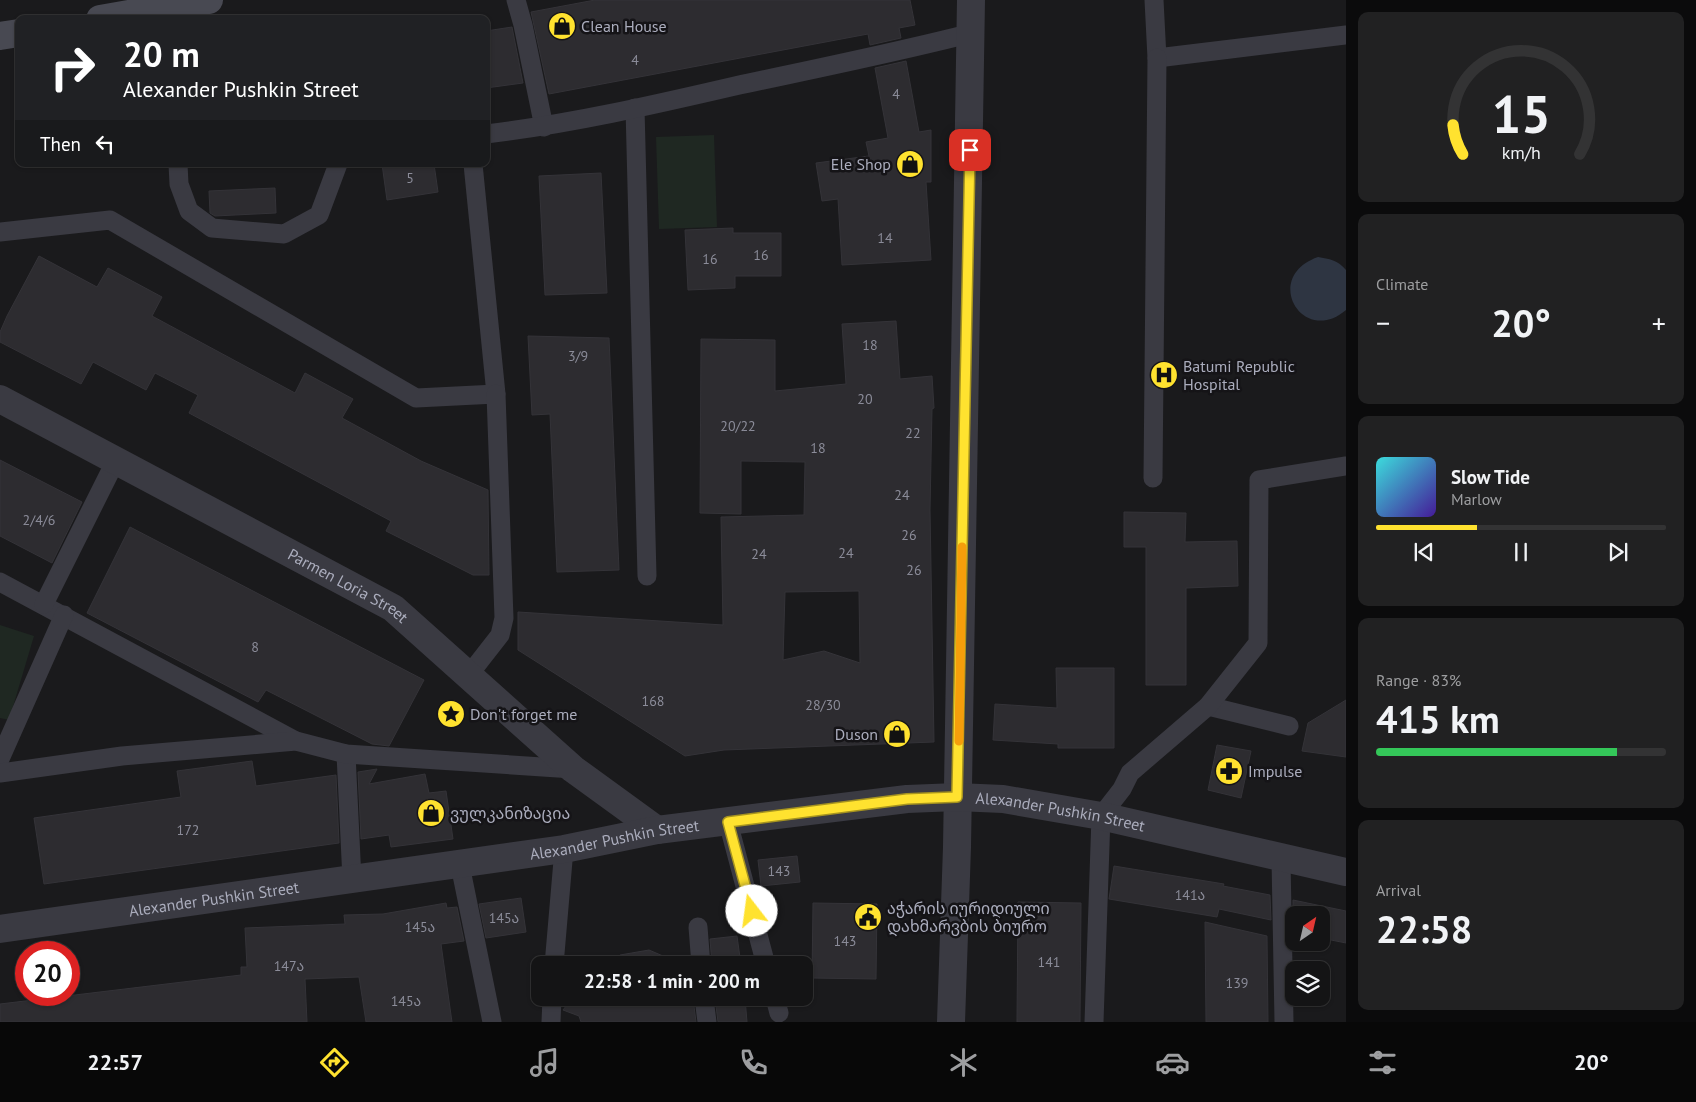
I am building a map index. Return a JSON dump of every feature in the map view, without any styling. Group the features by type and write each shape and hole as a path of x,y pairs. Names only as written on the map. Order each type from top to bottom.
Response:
{"main road":[{"path":"159,14 209,0"},
{"path":"0,36 15,34"}],"street":[{"path":"951,1022 972,33 971,0"},
{"name":"Parmen Loria Street","path":"0,399 392,608 573,769 657,830"},
{"name":"Alexander Pushkin Street","path":"0,929 564,850 657,830 907,799 957,797 1003,799 1101,816 1281,859 1346,872"}],"lane":[{"path":"516,0 544,127"},
{"path":"1153,478 1158,58 1154,0"},
{"path":"490,134 544,127 922,46 972,33"},
{"path":"1158,58 1346,35"},
{"path":"635,108 647,576"},
{"path":"178,167 179,184 189,211 212,228 284,234 319,215 337,167"},
{"path":"468,676 500,635 504,618 496,394 473,167"},
{"path":"0,232 110,220 416,398 496,394"},
{"path":"44,604 115,462"},
{"path":"1094,1022 1101,816 1122,789 1130,773 1208,706 1258,643 1259,480 1346,466"},
{"path":"0,582 296,741 346,754 573,769"},
{"path":"0,760 64,615"},
{"path":"1208,706 1289,726"},
{"path":"0,773 122,756 296,741"},
{"path":"346,754 352,880"},
{"path":"728,822 764,956"},
{"path":"555,956 564,850"},
{"path":"1281,859 1284,1022"},
{"path":"460,865 492,1022"},
{"path":"698,927 700,956"},
{"path":"551,1022 552,1006"},
{"path":"705,1006 707,1022"}],"shaded area":[{"path":"714,135 717,227 659,229 656,137"},
{"path":"0,625 34,636 9,720 0,718"}],"water":[{"path":"1318,257 1337,262 1346,270 1346,310 1330,319 1315,320 1303,315 1294,305 1290,292 1292,279 1301,267"}],"building":[{"path":"595,0 910,0 915,25 899,28 901,38 870,45 868,34 549,94 531,12"},
{"path":"512,27 523,83 490,87 490,30"},
{"path":"906,61 919,132 931,130 931,182 926,182 931,260 842,265 838,199 822,201 816,163 869,156 866,142 888,138 875,68"},
{"path":"382,167 434,167 438,192 387,200"},
{"path":"601,173 607,293 545,295 539,176"},
{"path":"275,188 276,213 215,216 210,213 209,191"},
{"path":"733,228 733,233 781,233 781,276 735,276 735,288 688,290 685,230"},
{"path":"39,256 97,287 108,268 162,297 152,316 295,393 305,373 353,399 342,418 421,461 488,490 489,575 473,575 386,531 391,521 189,413 198,395 155,373 146,390 93,362 81,384 0,342 0,332 7,316"},
{"path":"896,321 900,379 932,376 934,408 932,409 930,510 934,742 724,750 685,756 518,650 518,612 723,625 721,517 804,515 805,462 741,461 741,514 700,513 701,339 775,340 775,391 846,384 842,324","holes":["859,591 860,663 824,651 783,660 785,592"]},
{"path":"528,336 609,338 619,570 557,572 550,414 532,415"},
{"path":"0,460 82,502 52,563 0,536"},
{"path":"1124,512 1186,513 1185,542 1237,541 1238,586 1186,588 1186,685 1146,685 1146,547 1124,547"},
{"path":"130,527 424,680 389,746 372,744 266,690 258,702 87,613"},
{"path":"1056,668 1114,668 1114,748 1058,748 1058,744 993,740 995,704 1057,708"},
{"path":"1346,700 1346,757 1302,751 1308,723"},
{"name":"Impulse","path":"1217,745 1251,751 1241,798 1208,790"},
{"path":"252,761 256,786 336,775 339,843 44,884 34,818 181,797 177,771"},
{"path":"377,769 369,784 425,774 429,793 446,791 453,839 391,847 389,835 361,839 358,772"},
{"path":"797,856 800,882 761,886 758,860"},
{"path":"1114,866 1224,884 1223,886 1270,895 1271,920 1219,909 1217,917 1109,899"},
{"path":"521,898 526,932 486,938 479,904"},
{"path":"1293,900 1322,906 1293,906"},
{"path":"1018,902 1081,903 1080,1022 1017,1022"},
{"path":"446,903 447,908 457,907 464,941 441,944 452,1022 366,1022 359,977 305,979 307,1022 0,1022 0,1004 15,1002 15,1006 80,1006 80,994 241,975 241,967 247,967 245,928 345,924 344,915 383,914"},
{"path":"813,903 877,904 876,979 813,978"},
{"path":"1330,908 1346,911 1346,943 1330,940"},
{"path":"1205,922 1267,936 1268,1022 1206,1022"},
{"path":"737,936 740,956 711,956 710,939"},
{"path":"649,950 663,956 619,956"},
{"path":"566,1006 694,1006 696,1022 581,1022 579,1016 563,1010"},
{"path":"716,1006 746,1006 747,1022 718,1022"}],"slow traffic":[{"path":"959,741 962,547"}],"place":[{"name":"Clean House","path":"562,26"},
{"name":"Ele Shop","path":"910,164"},
{"name":"Batumi Republic Hospital","path":"1164,375"},
{"name":"Don't forget me","path":"451,714"},
{"name":"Duson","path":"897,734"},
{"name":"Impulse","path":"1229,771"},
{"name":"ვულკანიზაცია","path":"431,813"},
{"name":"აჭარის იურიდიული დახმარვბის ბიურო","path":"868,917"}],"route":[{"path":"752,911 728,822 907,799 957,797 970,150"}]}
